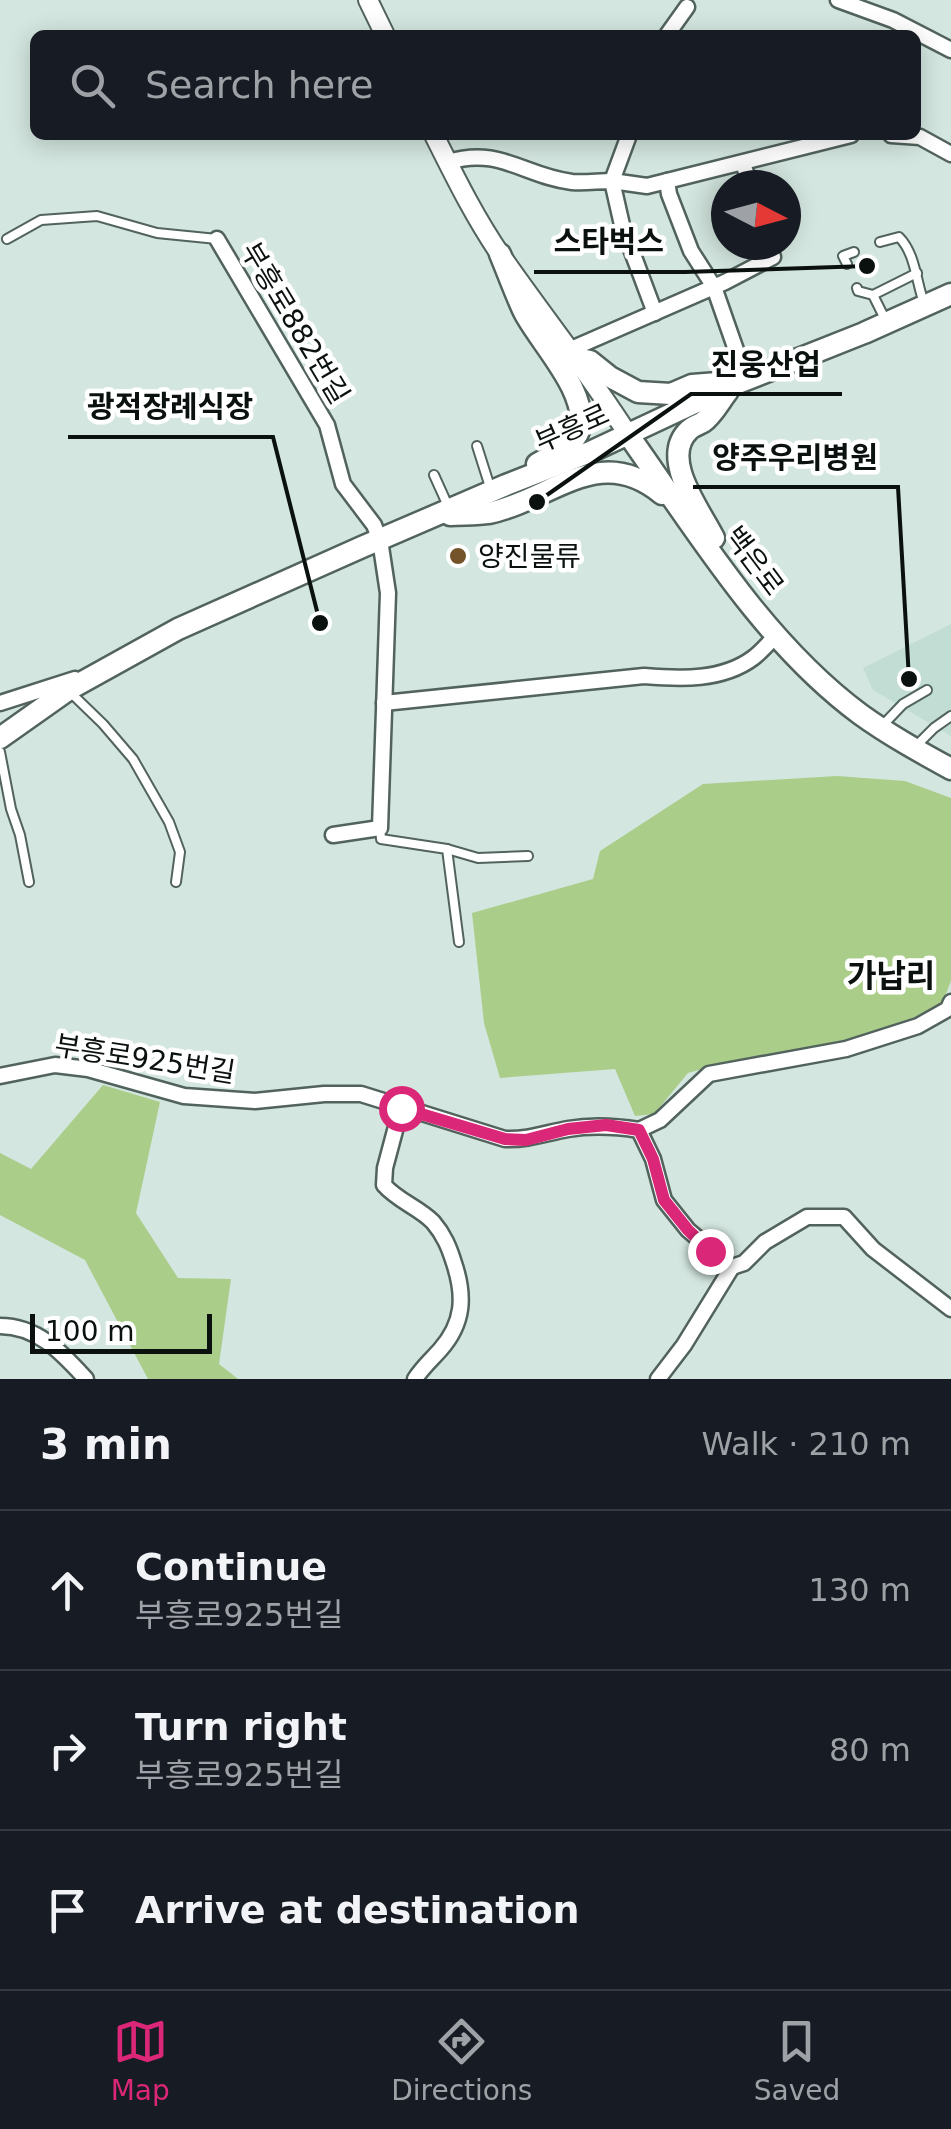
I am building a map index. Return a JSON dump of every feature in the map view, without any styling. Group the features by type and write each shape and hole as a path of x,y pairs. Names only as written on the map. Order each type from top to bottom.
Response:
{"main road":[{"path":"499,488 574,441 581,418 562,368 525,315 500,254"},
{"name":"부흥로","path":"0,738 68,690 178,629 590,452 742,381 951,294"},
{"path":"573,354 638,392 670,394 692,385 742,381"},
{"path":"742,381 681,441 678,471 748,601"},
{"name":"백은로","path":"628,433 680,511 776,635 837,695 880,727 951,769"},
{"path":"559,485 590,452"},
{"path":"444,513 488,513 593,474 618,472 652,486 680,511"}],"street":[{"path":"368,0 383,30"},
{"path":"838,0 913,30"},
{"path":"670,30 686,7"},
{"path":"921,34 951,50"},
{"path":"921,139 951,154"},
{"name":"백은로","path":"437,140 500,254 628,433"},
{"path":"627,140 612,181 622,225 655,313"},
{"path":"448,162 474,155 572,182 612,181 648,186 832,140"},
{"path":"743,163 745,170"},
{"path":"667,181 691,251 714,287 743,370 742,381"},
{"name":"부흥로882번길","path":"216,239 326,425 344,484 374,525 380,540"},
{"path":"573,354 767,260"},
{"path":"333,835 380,828 388,593 380,540"},
{"path":"384,703 644,676 684,679 722,673 752,659 776,635"},
{"path":"0,703 97,673"},
{"path":"732,1267 688,1230 664,1200 653,1159 639,1130 660,1120 709,1074 846,1049 918,1026 948,1009 951,1002"},
{"name":"부흥로925번길","path":"0,1076 55,1064 184,1096 255,1101 361,1094 505,1139 526,1140 568,1129 606,1125 639,1130"},
{"path":"401,1108 384,1185 429,1218 446,1237 459,1279 462,1311 442,1348 414,1379"},
{"path":"658,1379 732,1267 744,1263 765,1242 807,1217 844,1217 874,1250 951,1309"},
{"path":"0,1326 28,1330 54,1347 86,1379"}],"lane":[{"path":"7,239 41,220 97,216 157,232 216,239"},
{"path":"880,242 899,236 904,240 925,306"},
{"path":"846,264 843,256 854,252"},
{"path":"873,295 917,273"},
{"path":"857,288 873,295 887,323"},
{"path":"477,446 499,488"},
{"path":"434,475 444,513"},
{"path":"68,690 133,759 169,822 180,852 176,882"},
{"path":"880,727 902,704 928,690"},
{"path":"914,748 951,716"},
{"path":"0,752 29,882"},
{"path":"380,828 382,839 478,858 528,856"},
{"path":"446,849 459,942"}],"shaded area":[{"path":"951,624 951,736 873,690 863,668"}],"green space":[{"path":"837,776 905,781 951,798 951,981 942,1004 881,1033 840,1046 688,1073 654,1114 635,1116 615,1069 500,1078 484,1023 472,913 593,879 600,851 703,784"},
{"path":"103,1085 160,1102 136,1213 178,1278 231,1279 219,1364 238,1379 148,1379 85,1260 0,1215 0,1153 31,1169"}],"place":[{"name":"스타벅스","path":"867,266"},
{"name":"진웅산업","path":"537,502"},
{"name":"양진물류","path":"458,556"},
{"name":"광적장례식장","path":"320,623"},
{"name":"양주우리병원","path":"909,679"}],"district":[{"name":"가납리","path":"891,976"}],"route":[{"path":"401,1108 505,1139 526,1140 568,1129 606,1125 639,1130 653,1159 664,1200 710,1251"}]}
